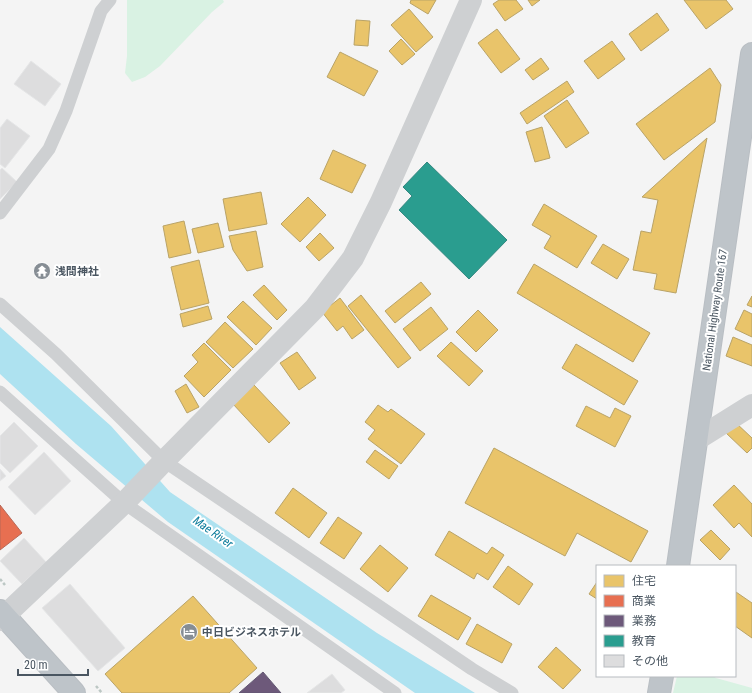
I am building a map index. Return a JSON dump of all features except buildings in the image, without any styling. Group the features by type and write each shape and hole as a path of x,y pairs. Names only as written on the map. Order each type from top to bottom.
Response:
{"highway":[{"name":"National Highway Route 167","path":"678,565 752,54"},
{"path":"1,615 74,693"},
{"path":"659,693 662,677"}],"street":[{"path":"1,615 124,503 315,308 353,258 381,202 471,0"},
{"path":"696,440 752,405"}],"lane":[{"path":"0,213 49,149 66,111 101,11 110,0"},
{"path":"0,304 56,354 164,461 472,669 512,693"},
{"path":"0,392 124,503 396,693"}],"path":[{"path":"0,579 5,585"}],"green space":[{"path":"127,0 223,0 224,2 212,12 160,66 145,77 132,82 125,73 127,56"},
{"path":"677,677 714,677 752,688 752,693 673,693"}],"water":[{"name":"Mae River","path":"0,327 111,426 170,492 377,633 475,693 415,693 168,522 76,444 0,374"}],"place":[{"name":"浅間神社","path":"42,271"},
{"name":"中日ビジネスホテル","path":"189,632"}]}
